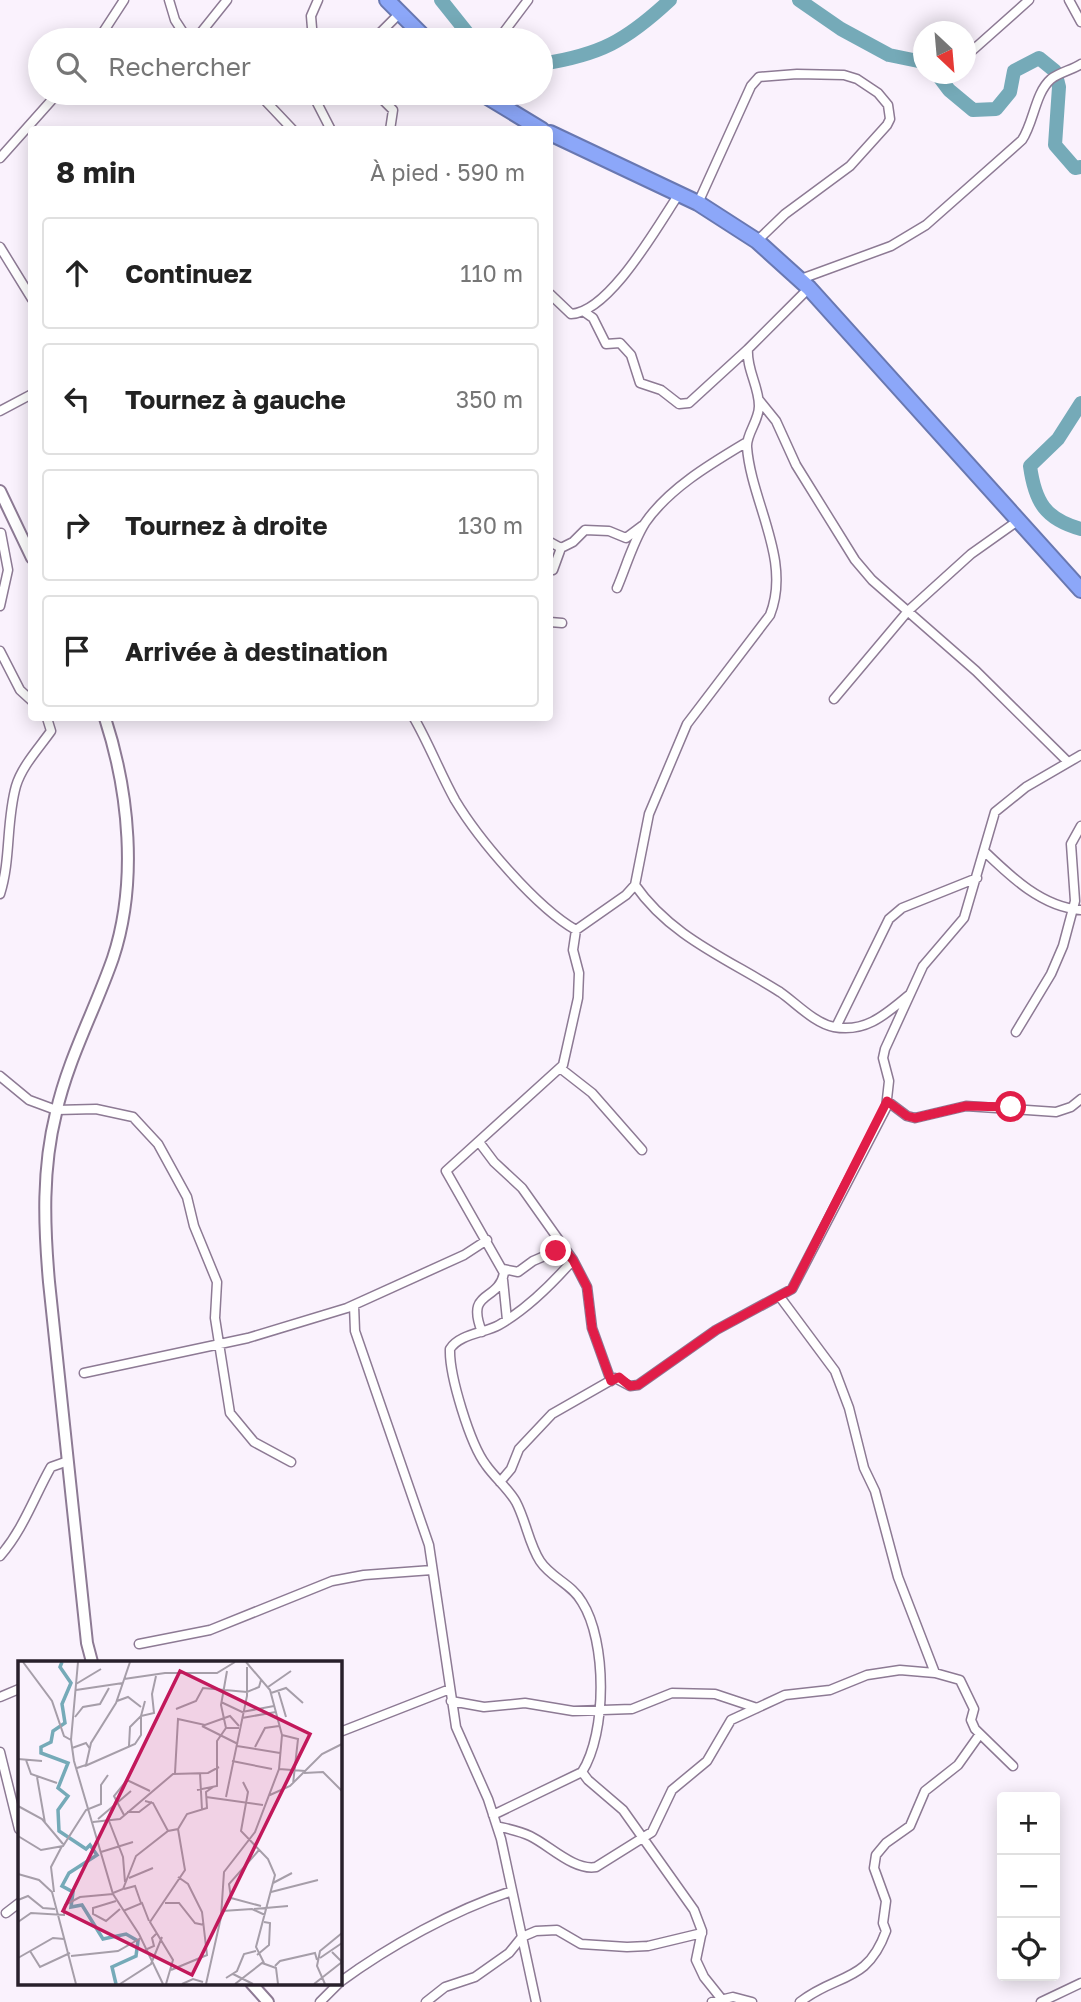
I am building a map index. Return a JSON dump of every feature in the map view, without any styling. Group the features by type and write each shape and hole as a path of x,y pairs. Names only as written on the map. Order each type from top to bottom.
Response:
{"highway":[{"path":"387,0 416,28"},
{"path":"501,105 535,126"},
{"path":"553,134 698,203 757,241 805,283 1081,590"}],"main road":[{"path":"0,491 28,550"},
{"path":"92,1661 87,1643 45,1236 46,1166 56,1110 113,957 125,887 127,858 124,794 106,721"},
{"path":"252,1984 268,2002"}],"street":[{"path":"106,28 124,0"},
{"path":"169,0 180,28"},
{"path":"205,28 228,0"},
{"path":"312,28 311,16 318,0"},
{"path":"507,28 528,0"},
{"path":"976,47 1029,0"},
{"path":"1069,0 1081,22"},
{"path":"385,28 401,12"},
{"path":"583,312 593,318 606,344 620,343 631,355 640,383 661,390 679,404 689,403 748,349 805,283 891,246 926,225 1022,140 1032,125 1043,91 1051,79 1081,64"},
{"path":"698,203 751,86 759,77 844,75 868,84 888,105 890,118 887,125 850,166 785,214 757,241"},
{"path":"29,126 47,105"},
{"path":"269,105 289,126"},
{"path":"318,105 329,126"},
{"path":"388,105 393,110 391,126"},
{"path":"0,158 28,127"},
{"path":"553,296 571,314 583,312 609,291 633,262 679,194"},
{"path":"0,247 28,292"},
{"path":"553,570 561,548 573,542 585,530 609,531 625,538 645,524 671,496 711,464 747,442 757,423 758,399 749,370 748,349"},
{"path":"0,411 28,396"},
{"path":"758,399 776,421 796,465 839,540 872,580 976,671 1067,761"},
{"path":"507,1320 503,1269 446,1172 494,1125 561,1068 578,998 579,974 573,950 576,930 626,895 635,885 649,814 687,724 761,628 774,606 775,566 747,442"},
{"path":"834,698 908,611 971,554 1019,520"},
{"path":"0,606 8,570 0,533 15,524"},
{"path":"617,587 645,524"},
{"path":"553,544 561,548"},
{"path":"553,622 562,623"},
{"path":"0,651 20,691 28,698"},
{"path":"0,894 5,880 15,790 31,758 51,731 48,721"},
{"path":"416,721 452,794 471,824 555,917 576,930"},
{"path":"500,1482 511,1469 519,1449 552,1414 619,1377 630,1386 638,1385 716,1330 780,1297 798,1281 887,1101 889,1081 883,1054 923,966 960,926 985,851 991,820 1000,806 1067,761 1081,755"},
{"path":"1016,1032 1057,962 1077,910 1071,844 1081,826"},
{"path":"985,851 1013,879 1049,901 1077,910"},
{"path":"836,1027 890,919 902,908 977,878"},
{"path":"635,885 656,913 711,954 747,971 814,1017 836,1027 870,1025 911,993"},
{"path":"561,1068 592,1093 642,1150"},
{"path":"0,1076 29,1100 56,1110 96,1109 133,1117 158,1144 187,1197 194,1226 216,1282 215,1311 233,1421 254,1442 291,1462"},
{"path":"887,1101 907,1116 915,1118 966,1106 1056,1112 1072,1107 1081,1099"},
{"path":"479,1142 494,1162 522,1188 573,1260 587,1287 592,1328 611,1381"},
{"path":"84,1373 220,1344 354,1305 473,1251 487,1240"},
{"path":"503,1269 518,1272 533,1261 563,1248"},
{"path":"493,1815 582,1772 596,1741 598,1655 588,1613 578,1595 540,1561 516,1503 484,1464 476,1448 450,1349 456,1342 507,1320 551,1284 573,1260"},
{"path":"482,1332 475,1314 477,1305 503,1280"},
{"path":"780,1297 835,1371 849,1408 864,1468 875,1491 898,1577 935,1673"},
{"path":"354,1305 355,1331 425,1533 459,1737 497,1826 536,2002"},
{"path":"0,1556 16,1538 30,1503 51,1467 68,1461"},
{"path":"139,1644 210,1630 332,1581 364,1575 432,1570"},
{"path":"497,1826 526,1833 590,1868 643,1838 656,1826 672,1790 708,1761 728,1721 792,1693 830,1690 888,1671 935,1673 960,1679 974,1709 971,1720 980,1734 1013,1766"},
{"path":"0,1697 18,1689"},
{"path":"341,1732 450,1689"},
{"path":"452,1701 484,1707 525,1703 573,1711 632,1709 672,1693 715,1694 757,1708"},
{"path":"800,2002 818,1988 839,1982 870,1962 886,1931 883,1923 886,1901 874,1868 876,1855 886,1843 910,1826 925,1791 958,1765 980,1734"},
{"path":"0,1752 15,1789 18,1819"},
{"path":"582,1772 619,1806 694,1910 702,1933 696,1961 704,1977 723,2000"},
{"path":"341,1981 379,1956 468,1908 512,1891"},
{"path":"6,1913 18,1904"},
{"path":"426,2002 438,1990 475,1977 509,1953 522,1937 536,1931 556,1930 581,1944 627,1947 702,1933"},
{"path":"1041,2002 1081,1983"},
{"path":"320,2002 337,1984"},
{"path":"712,2002 752,2002"}],"waterway":[{"path":"441,0 463,28"},
{"path":"553,62 580,56 611,44 640,26 670,0"},
{"path":"799,0 841,29 889,55 913,60"},
{"path":"944,84 973,110 996,109 1010,92 1014,71 1039,58 1055,71 1059,87 1055,145 1075,168 1081,167"},
{"path":"1081,403 1058,439 1030,466 1035,490 1044,507 1059,520 1081,529"}],"route":[{"path":"556,1251 563,1248 573,1260 587,1287 592,1328 611,1381 619,1377 630,1386 638,1385 716,1330 792,1289 886,1108 887,1101 907,1116 915,1118 966,1106 1011,1107"}]}
